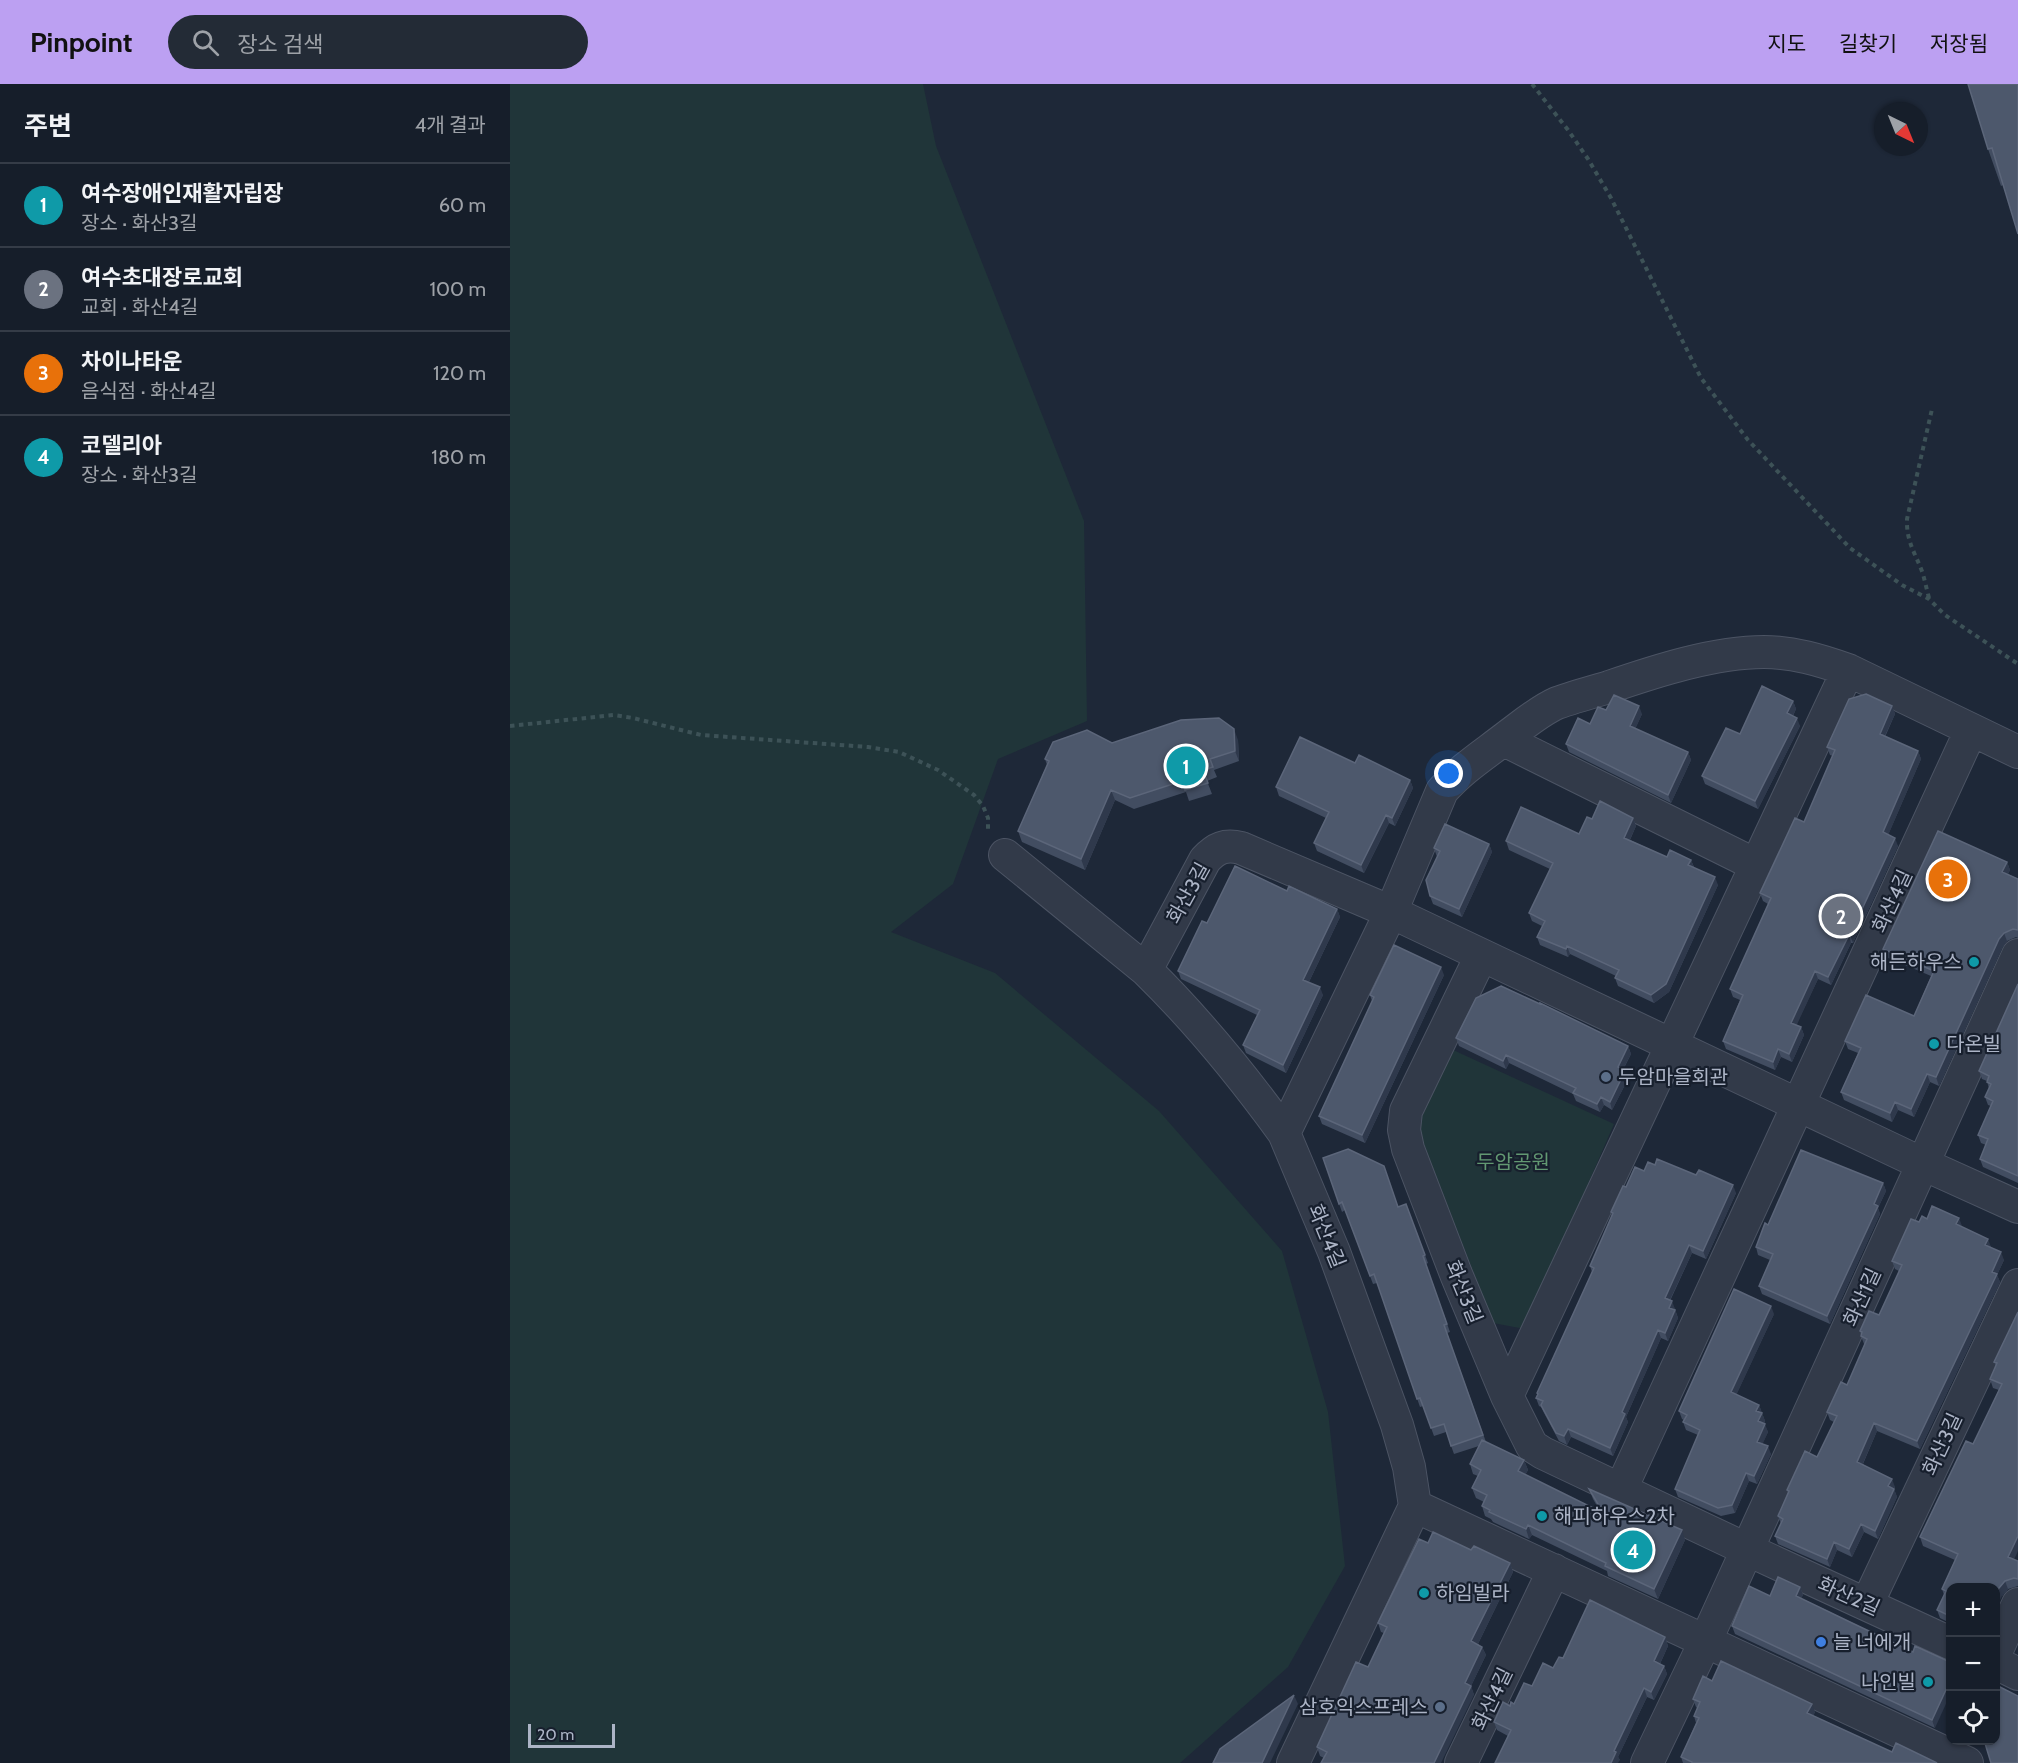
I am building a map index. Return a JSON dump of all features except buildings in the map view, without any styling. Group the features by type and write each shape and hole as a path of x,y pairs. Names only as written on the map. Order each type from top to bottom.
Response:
{"street":[{"path":"1284,1133 1391,912 1442,791 1455,776 1528,721 1556,704 1686,664 1763,652 1796,654 1848,670 2018,752"},
{"path":"1507,1396 1848,670"},
{"name":"화산4길","path":"1798,1105 1971,730"},
{"path":"1504,740 1756,865"},
{"name":"화산3길","path":"1146,970 1204,860 1222,847 1241,848 1391,912 2018,1207"},
{"path":"1005,855 1146,970"},
{"name":"화산1길","path":"1647,1763 1706,1640 2018,955"},
{"name":"화산3길","path":"1481,956 1406,1111 1404,1130 1408,1149 1456,1274 1507,1396 1532,1446 1746,1550"},
{"name":"화산4길","path":"1146,970 1201,1027 1284,1133 1334,1252 1398,1425 1409,1467 1415,1506"},
{"path":"1621,1489 1798,1105"},
{"name":"화산3길","path":"1867,1604 2018,1285"},
{"path":"1293,1763 1415,1506 1956,1752"},
{"name":"화산2길","path":"1746,1550 1946,1641"},
{"name":"화산4길","path":"1461,1763 1554,1570"},
{"path":"2000,1642 2018,1604"},
{"path":"2000,1666 2018,1674"}],"path":[{"path":"1532,84 1568,130 1593,168 1611,198 1701,378 1748,440 1850,548 1902,585 1929,599 1945,615 2018,663"},
{"path":"1929,599 1923,575 1909,544 1906,530 1932,409"},
{"path":"510,726 614,716 633,718 701,735 868,747 899,752 938,770 975,795 988,818 988,829 992,838 1005,855"}],"green space":[{"path":"510,84 923,84 936,146 1084,521 1087,721 998,759 953,884 891,932 995,973 1159,1111 1282,1251 1328,1412 1345,1566 1288,1667 1180,1763 510,1763"},
{"name":"두암공원","path":"1451,1049 1614,1124 1525,1329 1493,1323 1421,1137 1421,1116"}],"place":[{"name":"여수장애인재활자립장","path":"1186,766"},
{"name":"차이나타운","path":"1948,879"},
{"name":"여수초대장로교회","path":"1841,916"},
{"name":"해든하우스","path":"1974,962"},
{"name":"다온빌","path":"1934,1044"},
{"name":"두암마을회관","path":"1606,1077"},
{"name":"해피하우스2차","path":"1542,1516"},
{"name":"코델리아","path":"1633,1550"},
{"name":"하임빌라","path":"1424,1593"},
{"name":"늘 너에개","path":"1821,1642"},
{"name":"나인빌","path":"1928,1682"},
{"name":"삼호익스프레스","path":"1440,1707"}]}
